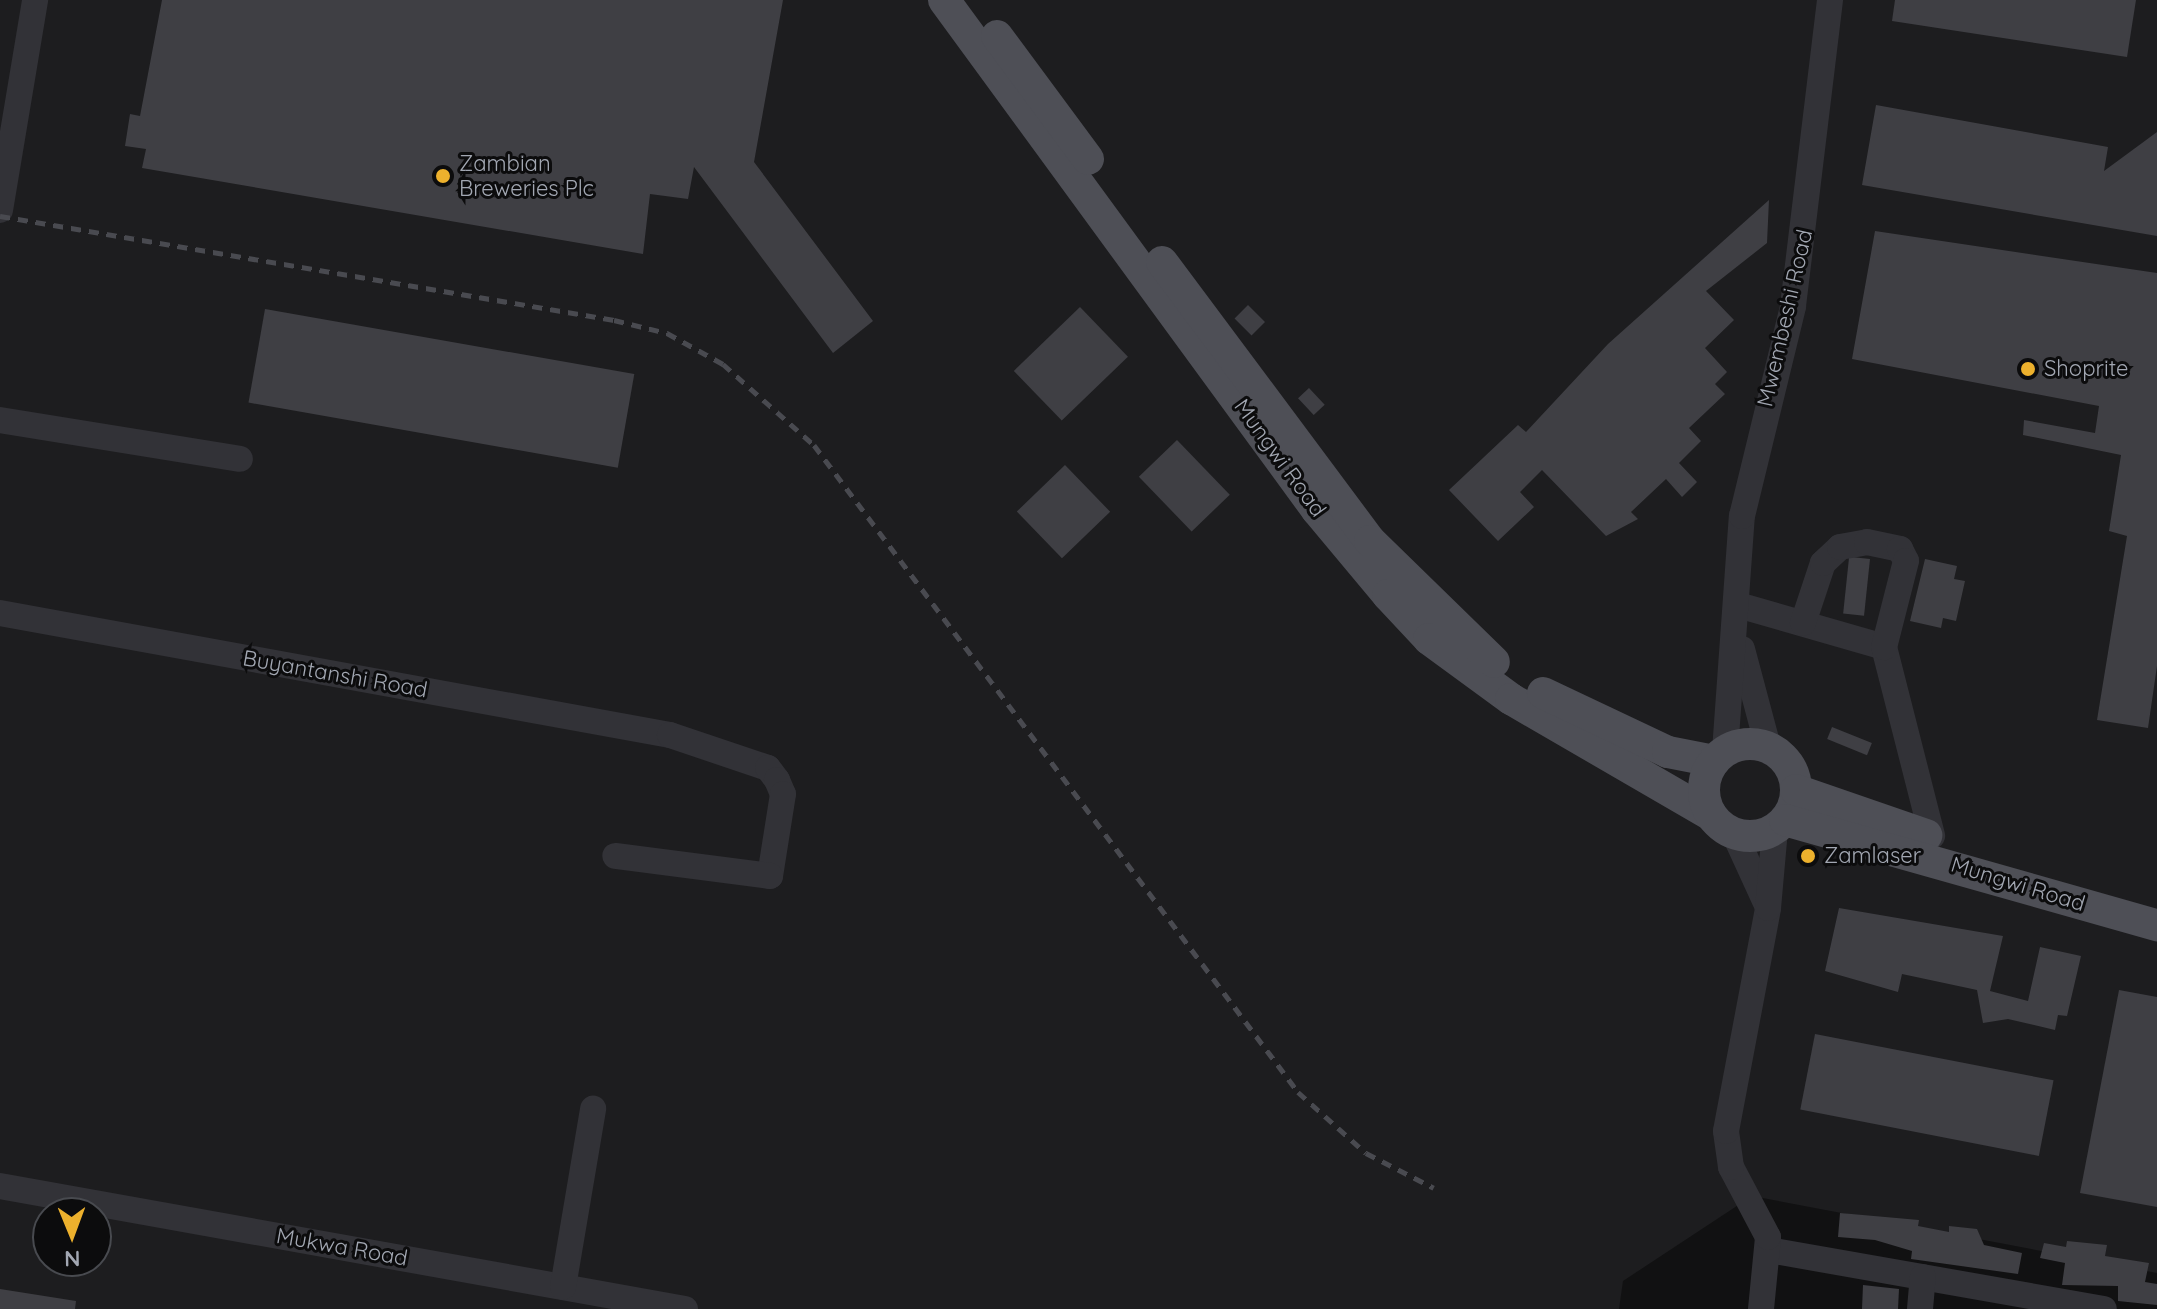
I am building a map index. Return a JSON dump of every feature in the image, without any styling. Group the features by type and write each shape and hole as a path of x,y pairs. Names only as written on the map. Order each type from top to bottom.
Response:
{"main road":[{"name":"Mungwi Road","path":"944,0 1370,541 1465,639 1612,728 1719,756"},
{"name":"Mungwi Road","path":"970,0 1325,521 1429,639 1511,699 1723,824"},
{"path":"1768,747 1789,765 1785,813 1723,824 1704,793 1719,756 1768,747"},
{"name":"Mungwi Road","path":"1785,813 1932,836 2157,903"},
{"name":"Mungwi Road","path":"1785,813 2157,925"}],"street":[{"path":"0,210 35,0"},
{"name":"Mwembeshi Road","path":"1738,634 1753,448 1790,319 1809,205 1830,0"},
{"path":"0,420 240,459"},
{"path":"1803,623 1823,563 1840,547 1867,542 1900,549 1906,561 1884,647 1932,836"},
{"path":"1738,605 1884,647"},
{"name":"Buyantanshi Road","path":"0,613 670,735 768,768 777,780 776,869 757,878 615,856"},
{"path":"1719,756 1738,634"},
{"path":"1738,634 1768,747"},
{"path":"1761,1309 1769,1250 1761,1217 1727,1155 1726,1131 1785,813"},
{"path":"1723,824 1768,908"},
{"path":"563,1287 593,1109"},
{"name":"Mukwa Road","path":"0,1186 685,1309"},
{"path":"1769,1250 1923,1277 2038,1304 2104,1309"},
{"path":"1920,1309 1923,1277"}],"shaded area":[{"path":"0,0 2157,0 2157,1273 1752,1196 1623,1281 1619,1309 0,1309"}],"building":[{"name":"Zambian Breweries Plc","path":"162,0 783,0 754,162 873,321 833,353 694,167 688,199 650,194 643,254 142,168 146,149 125,146 130,114 140,116"},
{"path":"1895,0 2136,0 2127,57 1892,21"},
{"path":"1876,105 2108,147 2104,171 2157,132 2157,236 1862,185"},
{"path":"1769,200 1767,243 1706,291 1734,320 1705,348 1727,372 1715,384 1725,394 1689,428 1701,441 1679,463 1697,482 1682,497 1666,479 1631,512 1638,519 1606,536 1542,470 1520,492 1534,507 1498,541 1449,490 1518,425 1526,432 1608,344"},
{"path":"1875,231 2157,273 2157,666 2148,728 2097,720 2127,536 2109,531 2121,455 2023,435 2024,420 2095,433 2099,406 1852,359"},
{"path":"1248,305 1265,322 1252,335 1235,318"},
{"path":"1080,307 1128,357 1062,421 1014,371"},
{"path":"265,309 634,374 618,468 249,403"},
{"path":"1309,388 1325,405 1314,415 1298,398"},
{"path":"1177,440 1230,495 1192,531 1139,477"},
{"path":"1065,465 1110,512 1062,558 1017,512"},
{"path":"1849,557 1870,559 1864,616 1843,613"},
{"path":"1925,559 1957,566 1954,579 1965,581 1956,621 1943,618 1941,628 1910,621"},
{"path":"1832,727 1872,743 1867,755 1827,739"},
{"path":"1839,908 2003,936 1990,991 2028,1001 2040,947 2081,956 2067,1016 2058,1015 2055,1030 2008,1019 1983,1023 1977,990 1902,974 1898,992 1825,971"},
{"path":"2119,990 2157,997 2157,1207 2080,1193"},
{"path":"1815,1034 2054,1080 2039,1156 1800,1110"},
{"path":"1840,1213 1919,1220 1918,1226 1949,1232 1949,1226 1977,1229 1984,1245 2022,1253 2018,1274 1911,1259 1912,1251 1875,1240 1838,1237"},
{"path":"2067,1241 2107,1245 2105,1256 2149,1263 2145,1282 2157,1284 2157,1305 2118,1301 2118,1286 2062,1285 2065,1263 2040,1258 2044,1243 2066,1247"},
{"path":"1863,1285 1899,1289 1898,1309 1862,1309"},
{"path":"0,1289 76,1301 75,1309 0,1309"}],"railway":[{"path":"0,216 614,320 667,333 723,364 814,445 1298,1092 1366,1153 1434,1188"}],"place":[{"name":"Zambian Breweries Plc","path":"443,176"},
{"name":"Shoprite","path":"2028,369"},
{"name":"Zamlaser","path":"1808,856"}]}
